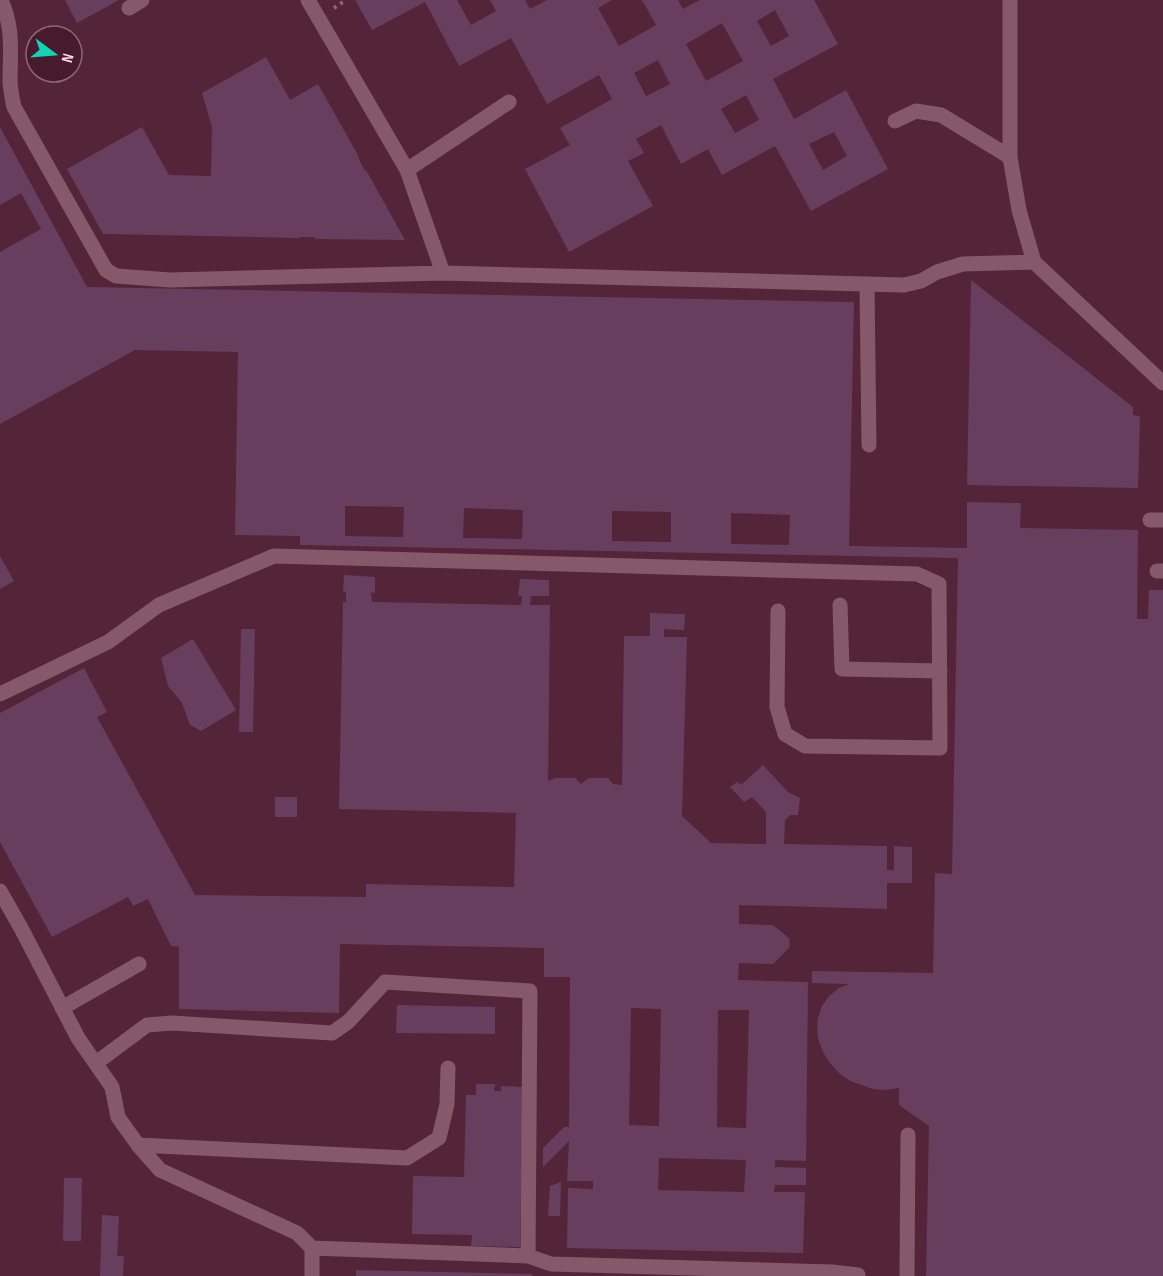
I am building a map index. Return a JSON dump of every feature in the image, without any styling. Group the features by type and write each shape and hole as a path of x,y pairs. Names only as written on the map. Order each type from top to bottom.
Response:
{"street":[{"path":"1,0 11,36 10,86 14,107 106,270 116,276 170,280 442,273 904,285 921,281 937,272 963,264 1034,262"},
{"path":"308,0 407,170 442,273"},
{"path":"1010,0 1010,157 1019,210 1034,262 1163,383"},
{"path":"407,170 509,102"},
{"path":"895,121 916,111 941,116 1010,157"},
{"path":"867,284 869,445"},
{"path":"0,694 108,642 159,605 274,556 917,574 939,584 940,748 805,746 785,734 777,708 778,611"},
{"path":"840,605 842,669 940,671"},
{"path":"0,891 78,1038 112,1087 117,1117 138,1145 160,1170 297,1233 312,1248 528,1256 551,1264 832,1272 858,1276"},
{"path":"62,1008 139,964"},
{"path":"96,1064 147,1025 172,1023 332,1034 348,1023 385,982 530,991 528,1256"},
{"path":"138,1145 407,1158 439,1138 447,1104 448,1068"},
{"path":"907,1276 908,1135"},
{"path":"312,1248 312,1276"}],"building":[{"path":"65,0 119,0 77,23"},
{"path":"355,0 457,0 471,25 496,11 490,0 525,0 530,9 547,0 612,0 598,8 619,46 656,25 642,0 678,0 683,9 700,0 814,0 838,44 773,79 794,119 846,90 888,169 811,211 775,146 722,175 708,149 681,164 661,125 636,139 644,153 628,161 653,206 569,252 525,169 570,145 560,128 612,99 599,75 547,104 511,38 459,66 425,2 372,30","holes":["775,10 789,36 771,46 757,21","722,23 743,61 706,81 686,44","658,60 670,84 646,96 634,73","746,95 759,120 735,133 721,109","834,132 847,156 823,170 809,144"]},
{"path":"266,57 290,100 318,84 405,240 103,234 67,169 142,127 169,175 211,176 212,127 202,93"},
{"path":"0,127 87,287 854,302 849,546 967,548 967,502 1021,503 1020,528 1138,530 1137,619 1148,619 1149,590 1163,590 1163,1276 926,1276 929,1126 899,1105 899,1088 873,1089 850,1081 839,1073 824,1054 819,1042 818,1018 822,1006 829,996 849,984 812,983 812,971 933,973 935,873 952,874 958,558 300,545 300,536 235,535 238,352 135,350 0,424 0,252 41,229 21,193 0,205","holes":["345,506 404,507 403,537 345,536","464,508 523,510 522,539 463,538","612,511 671,512 671,542 612,541","731,513 790,515 789,545 731,544"]},
{"path":"971,280 1133,407 1133,415 1140,416 1138,488 967,485"},
{"path":"0,556 14,581 0,589"},
{"path":"344,575 375,577 375,593 371,592 372,602 521,605 522,596 518,595 520,579 549,580 549,596 531,596 530,605 550,605 548,781 556,778 575,778 581,784 589,778 608,778 613,784 622,785 624,636 650,636 650,613 685,614 684,630 664,629 664,637 687,637 682,816 711,843 766,844 766,812 752,797 744,802 730,787 737,782 741,785 763,765 788,792 800,798 798,815 790,815 785,820 784,844 887,846 887,870 894,870 894,846 912,847 912,883 887,883 887,909 739,905 739,924 773,925 790,939 789,948 773,964 739,963 738,980 808,982 806,1161 775,1160 775,1167 806,1168 806,1185 775,1185 774,1192 805,1192 803,1253 567,1248 568,1188 593,1189 593,1181 567,1181 569,1141 543,1167 543,1148 564,1127 569,1127 570,977 544,977 544,948 340,944 339,1013 179,1009 179,947 171,946 148,899 133,906 128,897 52,937 0,842 0,713 84,668 107,712 97,717 195,895 366,897 366,884 514,887 516,813 339,809 343,602 346,602 346,592 343,591","holes":["631,1008 661,1009 659,1126 629,1125","718,1010 749,1010 746,1128 717,1127","659,1158 746,1160 744,1192 658,1190"]},
{"path":"241,629 255,629 253,732 239,732"},
{"path":"193,639 236,710 201,731 190,725 182,703 168,686 161,658"},
{"path":"275,797 297,797 297,817 275,817"},
{"path":"397,1005 495,1007 495,1034 396,1033"},
{"path":"476,1084 495,1084 494,1091 501,1091 501,1086 523,1087 520,1247 471,1246 472,1235 412,1234 413,1176 464,1177 466,1095 476,1095"},
{"path":"64,1178 82,1178 81,1241 63,1241"},
{"path":"561,1182 560,1216 548,1216 550,1186"},
{"path":"102,1215 119,1216 117,1256 124,1256 123,1276 100,1276"},
{"path":"356,1270 532,1274 532,1276 356,1276"}]}
